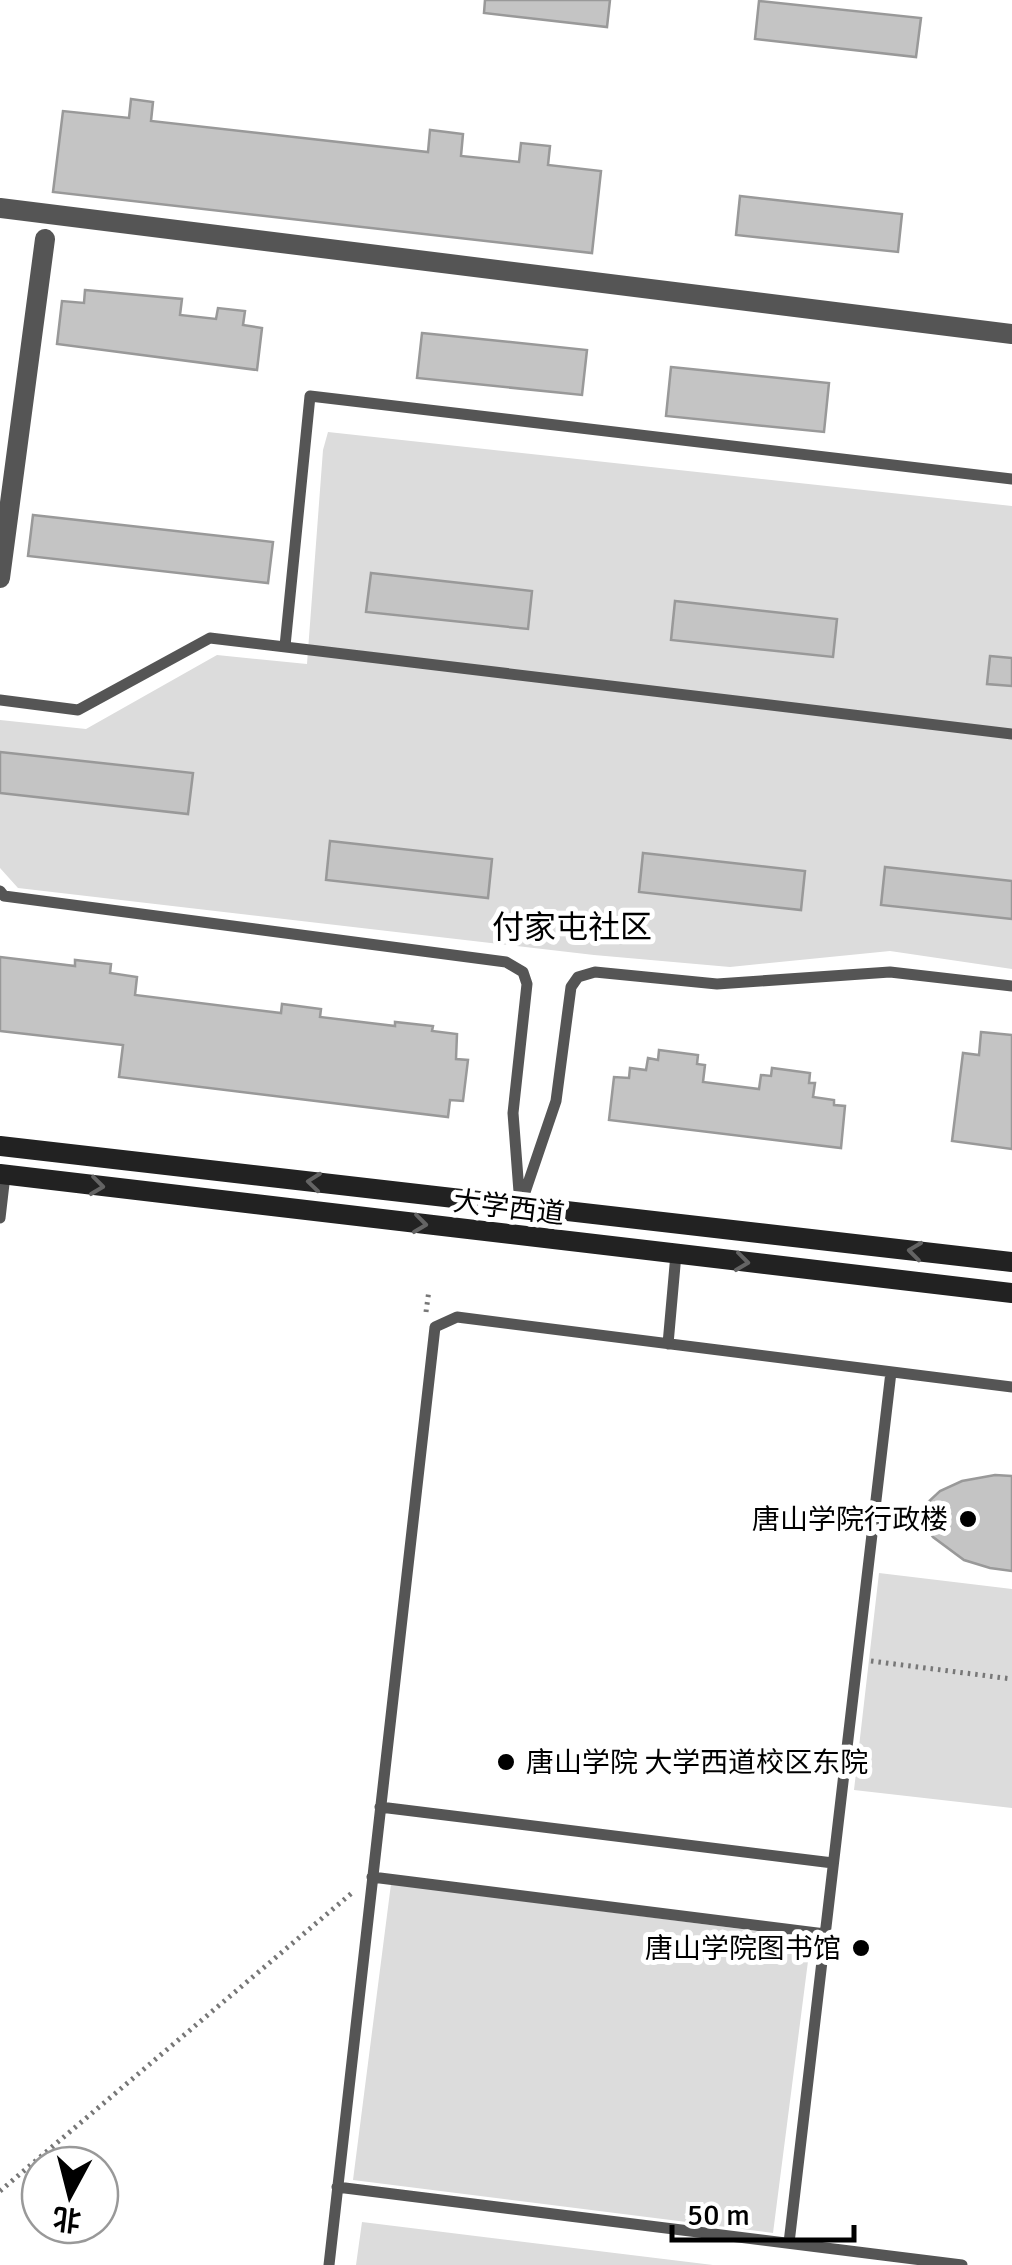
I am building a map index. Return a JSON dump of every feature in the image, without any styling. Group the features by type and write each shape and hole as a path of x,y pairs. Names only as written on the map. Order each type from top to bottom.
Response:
{"main road":[{"name":"大学西道","path":"0,1146 1012,1262"},
{"name":"大学西道","path":"2,1175 1012,1294"}],"street":[{"path":"0,208 1012,334"},
{"path":"0,578 45,239"}],"lane":[{"path":"284,646 310,396 1012,479"},
{"path":"0,700 78,710 210,638 1012,734"},
{"path":"0,891 4,896 506,962 522,972 527,984 513,1113 520,1205"},
{"path":"520,1205 556,1101 570,987 578,977 596,972 716,984 890,972 1012,986"},
{"path":"0,1218 2,1175"},
{"path":"668,1344 676,1254"},
{"path":"328,2265 435,1327 458,1317 1012,1387"},
{"path":"789,2244 891,1372"},
{"path":"380,1807 834,1863"},
{"path":"372,1877 825,1934"},
{"path":"338,2187 962,2265"}],"path":[{"path":"424,1329 429,1290"},
{"path":"858,1659 1012,1679"},
{"path":"0,2191 356,1890"}],"shaded area":[{"path":"328,432 1012,506 1012,969 890,951 730,967 594,955 18,888 0,868 0,720 86,729 217,655 307,664 323,450"},
{"path":"879,1573 1012,1589 1012,1808 854,1790"},
{"path":"391,1884 811,1938 773,2233 353,2180"},
{"path":"362,2222 713,2265 356,2265"}],"building":[{"path":"485,0 610,0 607,27 484,13"},
{"path":"759,1 921,18 916,57 755,39"},
{"path":"131,99 153,102 151,121 428,152 430,130 463,134 461,156 519,162 521,143 550,146 548,165 601,171 592,253 53,192 63,111 129,118"},
{"path":"740,196 902,214 898,252 736,235"},
{"path":"85,290 182,299 180,315 216,319 218,308 245,311 243,325 262,328 257,370 57,344 62,301 84,303"},
{"path":"422,333 587,350 582,395 417,378"},
{"path":"671,367 829,383 824,432 666,416"},
{"path":"33,515 273,542 268,583 28,556"},
{"path":"371,573 532,591 528,629 366,612"},
{"path":"675,601 837,619 833,657 671,640"},
{"path":"990,656 1012,658 1012,686 987,684"},
{"path":"0,752 193,773 188,814 0,793"},
{"path":"330,841 492,859 488,898 326,880"},
{"path":"643,853 805,871 801,910 639,892"},
{"path":"885,867 1012,881 1012,919 881,905"},
{"path":"0,957 75,966 75,960 111,964 110,973 137,977 135,995 281,1013 282,1004 321,1009 320,1017 395,1026 395,1022 433,1026 432,1031 457,1034 456,1059 468,1060 463,1101 450,1100 448,1117 119,1077 123,1045 0,1031"},
{"path":"981,1032 1012,1035 1012,1149 952,1141 963,1053 979,1055"},
{"path":"659,1050 698,1055 697,1064 705,1065 703,1082 759,1089 761,1075 771,1076 772,1068 810,1073 809,1083 815,1083 813,1097 845,1106 841,1148 609,1120 614,1077 629,1078 630,1068 646,1070 648,1058 658,1060"},
{"name":"唐山学院行政楼","path":"1012,1476 1012,1571 964,1560 933,1537 924,1524 926,1504 940,1491 962,1481"}],"place":[{"name":"唐山学院行政楼","path":"968,1519"},
{"name":"唐山学院 大学西道校区东院","path":"506,1762"},
{"name":"唐山学院图书馆","path":"861,1948"}],"district":[{"name":"付家屯社区","path":"572,927"}]}
